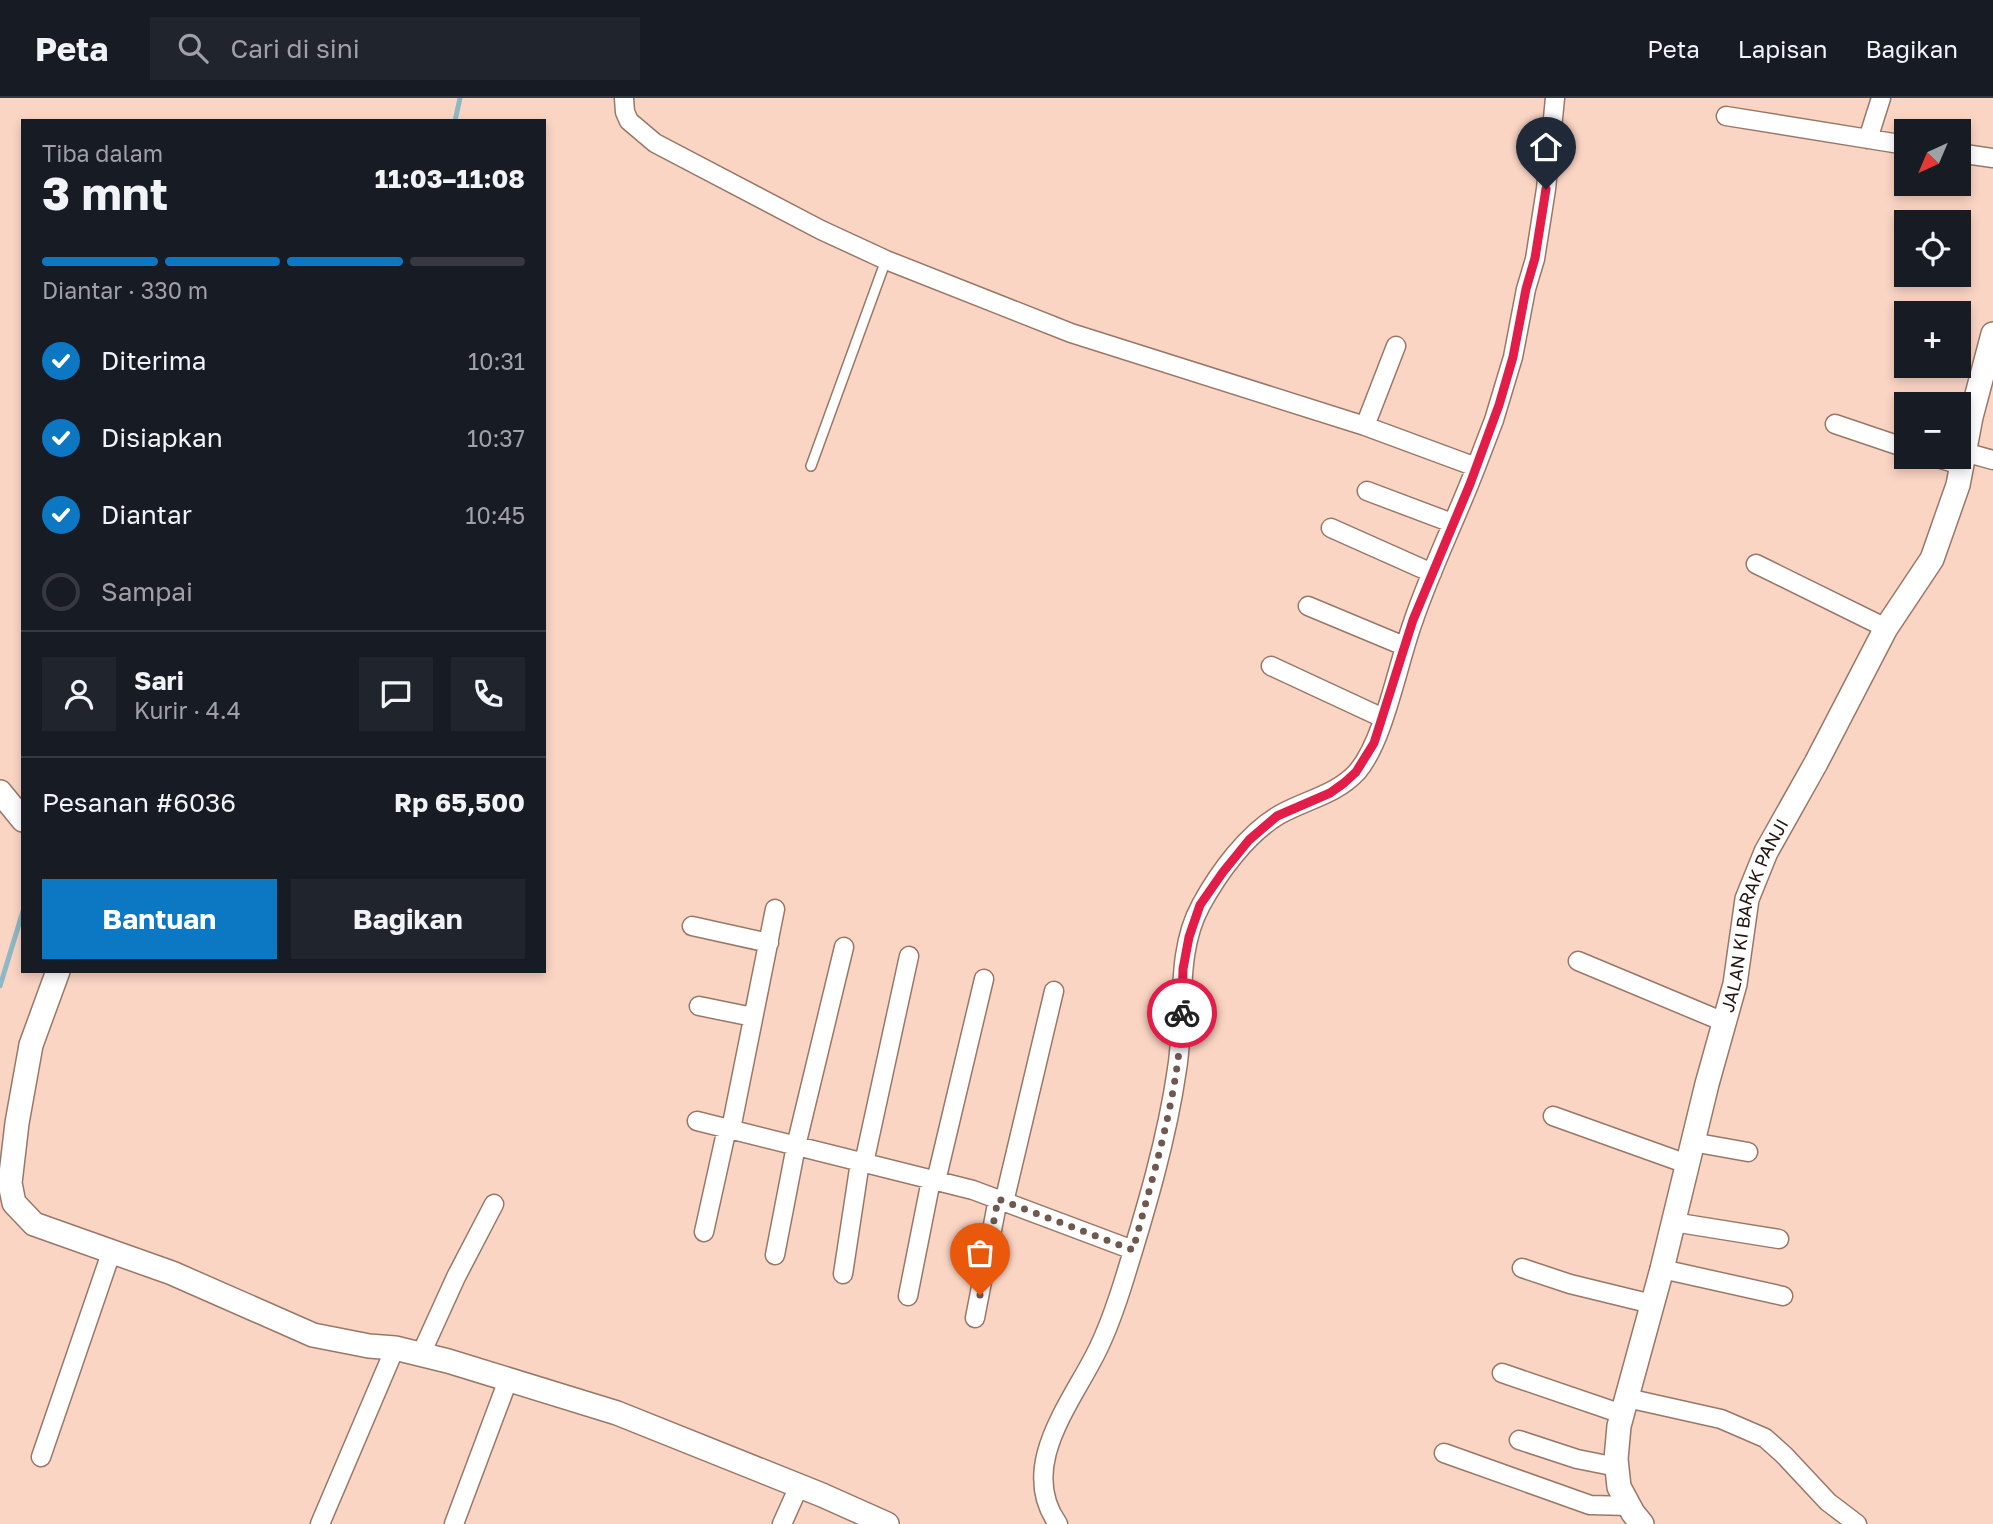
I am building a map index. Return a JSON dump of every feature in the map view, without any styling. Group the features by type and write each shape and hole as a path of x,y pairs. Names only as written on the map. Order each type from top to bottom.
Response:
{"street":[{"path":"624,98 629,121 656,142 821,230 886,260 1071,333 1365,426 1476,467"},
{"path":"1058,1524 1042,1492 1043,1467 1061,1418 1104,1337 1133,1250 1161,1151 1181,1045 1183,969 1189,937 1200,905 1236,856 1264,826 1277,816 1330,793 1356,772 1371,749 1383,719 1404,646 1494,420 1513,357 1535,258 1546,189 1555,98"},
{"path":"1868,139 1881,98"},
{"path":"1726,116 1894,143"},
{"path":"1971,155 1993,158"},
{"name":"JALAN KI BARAK PANJI","path":"1971,422 1993,334"},
{"path":"1365,426 1396,346"},
{"path":"1835,424 1894,444"},
{"path":"1971,459 1993,460"},
{"name":"JALAN KI BARAK PANJI","path":"1635,1515 1619,1487 1617,1467 1624,1406 1662,1269 1740,958 1747,899 1756,872 1886,628 1931,559 1950,512 1960,469"},
{"path":"1367,491 1452,523"},
{"path":"1331,528 1432,573"},
{"path":"1756,565 1886,628"},
{"path":"1308,606 1404,646"},
{"path":"1272,666 1383,719"},
{"path":"0,792 21,818"},
{"path":"704,1232 729,1129 775,909"},
{"path":"692,926 769,943"},
{"path":"775,1255 796,1146 844,947"},
{"path":"843,1274 862,1162 909,956"},
{"path":"1578,961 1724,1022"},
{"path":"57,973 31,1045 10,1183 14,1203 34,1224 172,1273 313,1335 421,1354 652,1426 887,1524"},
{"path":"908,1296 934,1180 985,979"},
{"path":"975,1318 1001,1200 1054,991"},
{"path":"699,1006 753,1017"},
{"path":"1553,1116 1690,1153 1748,1152"},
{"path":"697,1121 934,1180 1001,1200 1133,1250"},
{"path":"421,1354 456,1277 494,1204"},
{"path":"1673,1222 1779,1239"},
{"path":"41,1457 111,1253"},
{"path":"1522,1268 1570,1284 1652,1304"},
{"path":"1662,1269 1783,1296"},
{"path":"320,1524 395,1348"},
{"path":"1502,1373 1624,1406 1721,1419 1765,1438 1828,1502 1857,1524"},
{"path":"454,1524 508,1380"},
{"path":"1519,1440 1577,1460 1617,1467"},
{"path":"1444,1453 1590,1505 1635,1515"},
{"path":"782,1524 799,1486"}],"lane":[{"path":"811,466 886,260"}],"waterway":[{"path":"455,119 460,98"},
{"path":"0,986 21,918"}],"way so far":[{"path":"980,1295 998,1199 1133,1250 1172,1101 1181,1045 1182,1013"}],"route":[{"path":"1182,1013 1183,969 1189,937 1200,905 1223,872 1249,840 1277,816 1330,793 1344,783 1356,772 1374,743 1413,620 1470,484 1499,405 1513,357 1526,289 1540,236 1546,189"}]}
